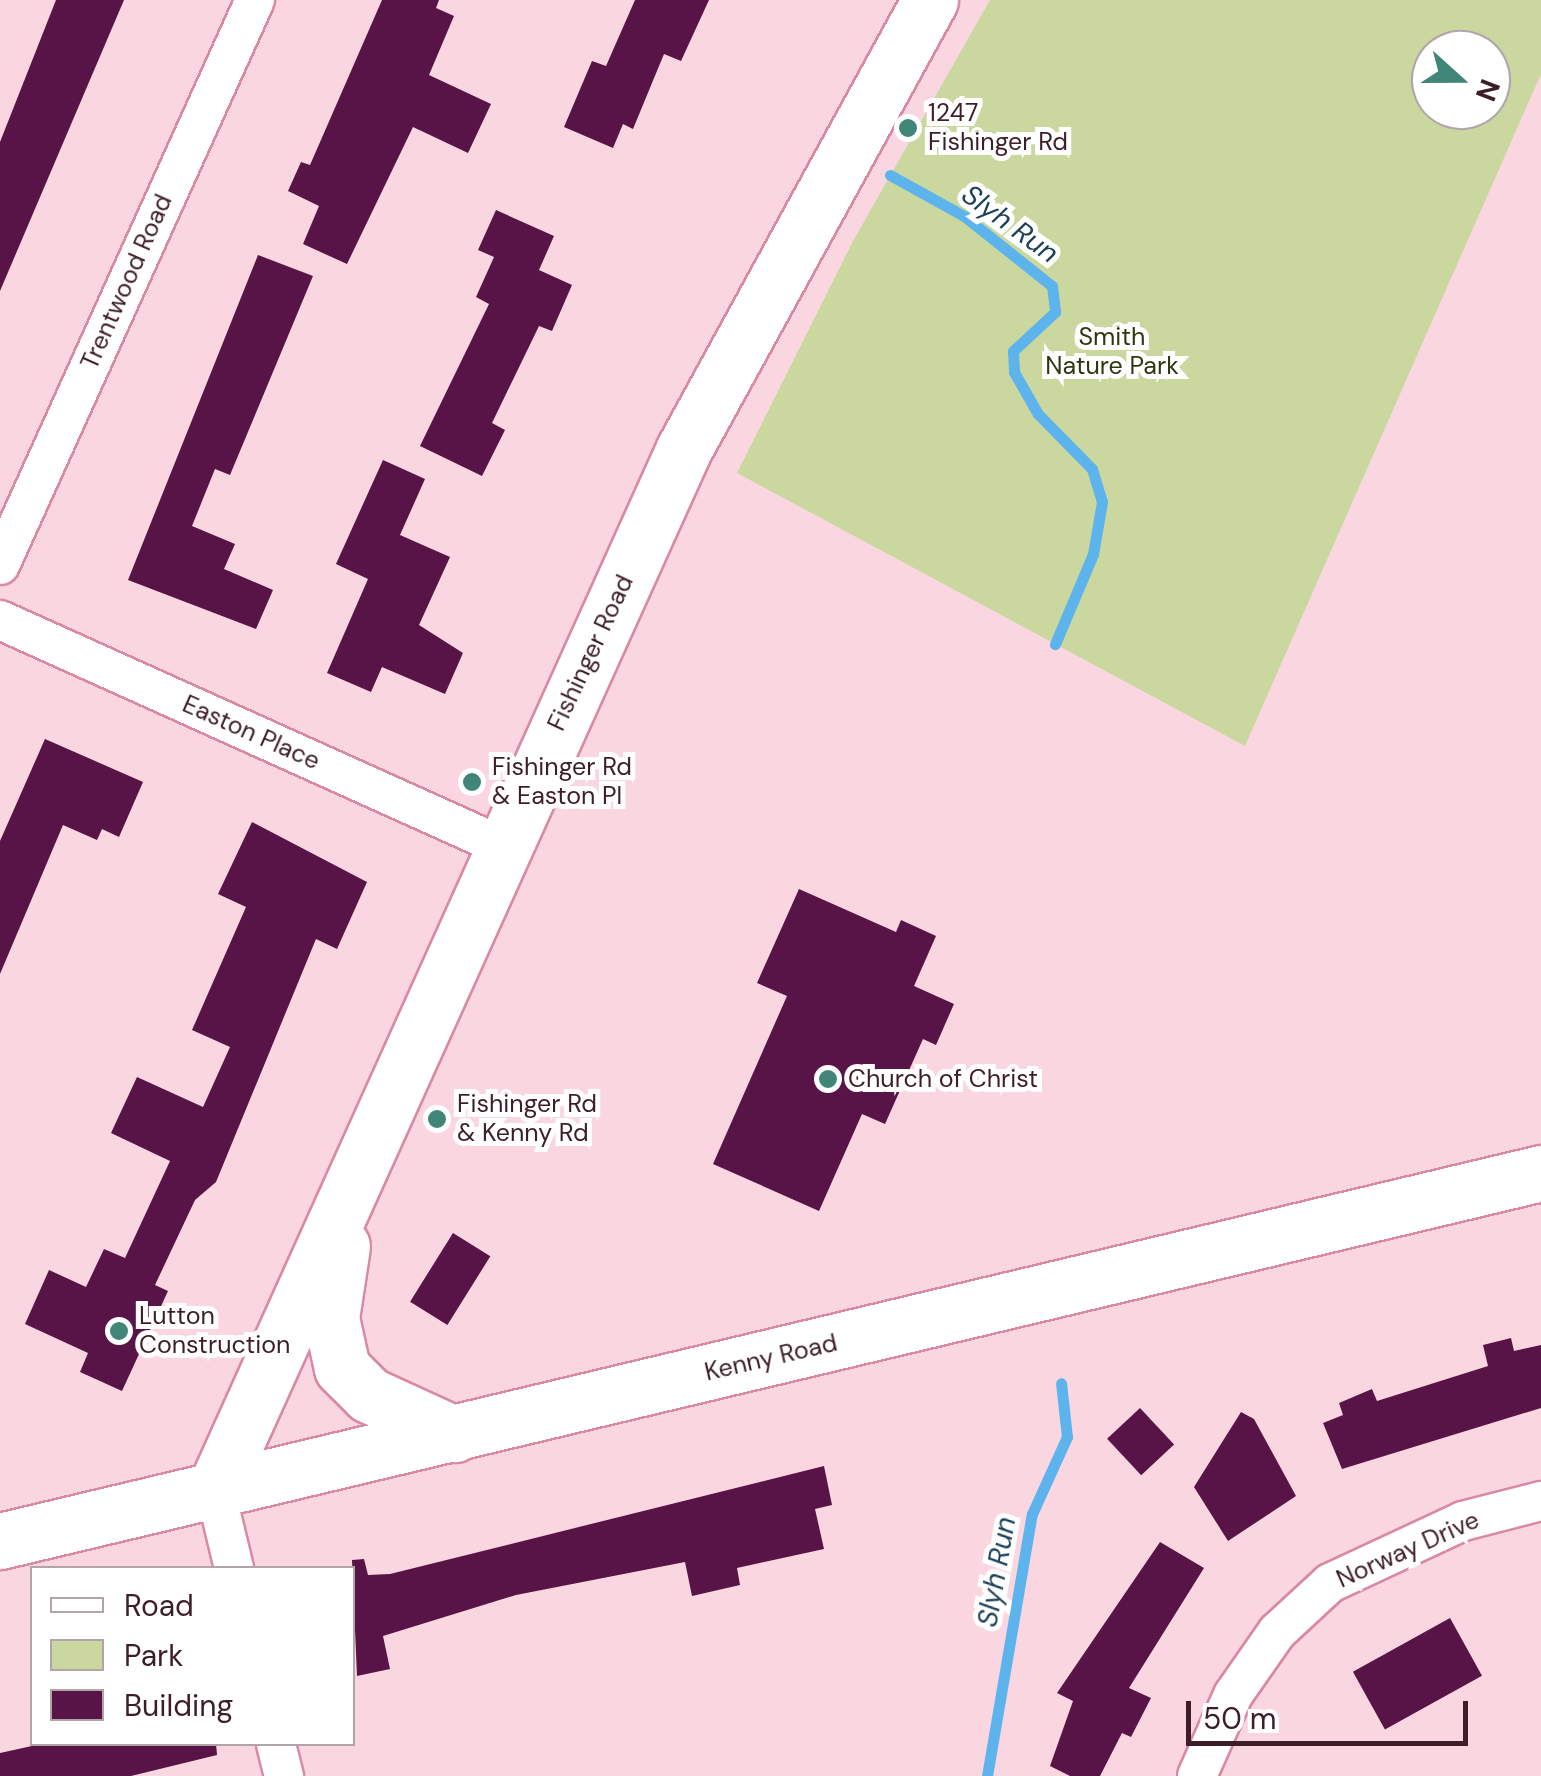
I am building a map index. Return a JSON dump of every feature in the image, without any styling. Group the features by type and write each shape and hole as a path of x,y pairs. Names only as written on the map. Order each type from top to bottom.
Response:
{"main road":[{"name":"Fishinger Road","path":"215,1490 354,1174 684,449 930,0"},
{"name":"Kenny Road","path":"0,1541 1541,1173"},
{"path":"354,1174 334,1350 369,1395 454,1434"}],"street":[{"name":"Trentwood Road","path":"0,565 255,0"},
{"name":"Easton Place","path":"0,620 502,846"},
{"path":"215,1490 234,1566"},
{"name":"Norway Drive","path":"1197,1776 1233,1695 1277,1632 1330,1583 1464,1521 1541,1501"},
{"path":"276,1746 284,1776"}],"green space":[{"name":"Smith Nature Park","path":"990,0 1541,0 1541,74 1245,746 737,473 853,241"}],"building":[{"path":"56,0 124,0 0,291 0,142"},
{"path":"382,0 439,0 436,8 454,16 429,75 491,104 468,153 413,127 347,264 303,244 319,206 288,191 301,162 310,165"},
{"path":"635,0 709,0 681,61 664,54 633,129 623,124 613,148 564,127 592,61 606,66"},
{"path":"496,210 554,236 539,270 572,285 552,331 539,326 492,423 505,430 482,476 420,446 489,304 476,297 494,257 478,250"},
{"path":"258,255 313,276 230,475 215,469 192,526 235,544 224,569 273,590 256,629 128,580"},
{"path":"383,460 425,479 400,535 450,557 419,625 463,653 445,694 382,667 371,692 327,673 368,579 336,564"},
{"path":"45,739 143,782 119,837 102,829 97,840 63,825 0,974 0,841"},
{"path":"252,822 367,882 337,949 316,939 216,1182 195,1200 155,1285 168,1291 122,1391 80,1372 88,1353 25,1324 49,1270 86,1287 104,1249 125,1258 170,1161 111,1133 137,1077 203,1107 230,1047 192,1030 246,907 218,894"},
{"name":"Church of Christ","path":"799,889 896,932 901,920 936,936 914,986 954,1004 936,1045 923,1039 885,1124 862,1114 819,1211 713,1164 787,996 757,983"},
{"path":"453,1233 490,1256 447,1325 410,1302"},
{"path":"1511,1338 1514,1351 1541,1345 1541,1408 1342,1469 1323,1423 1343,1415 1339,1403 1372,1389 1377,1401 1488,1366 1483,1345"},
{"path":"1140,1408 1174,1445 1141,1475 1107,1439"},
{"path":"1241,1412 1254,1419 1296,1496 1228,1541 1194,1487"},
{"path":"824,1466 832,1505 815,1509 824,1549 737,1568 740,1585 692,1596 685,1562 516,1595 383,1636 390,1669 357,1676 352,1560 364,1559 368,1575 390,1574"},
{"path":"1160,1542 1204,1568 1129,1688 1151,1698 1131,1737 1122,1733 1100,1776 1070,1776 1050,1766 1073,1701 1057,1693"},
{"path":"1450,1618 1482,1676 1385,1730 1353,1672"},
{"path":"32,1746 216,1746 217,1755 131,1776 0,1776 0,1753"}],"waterway":[{"name":"Slyh Run","path":"890,175 964,216 1052,286 1055,312 1013,351 1014,372 1038,414 1092,469 1102,502 1093,554 1055,644"},
{"name":"Slyh Run","path":"987,1776 1032,1514 1067,1437 1061,1383"}],"place":[{"name":"1247 Fishinger Rd","path":"908,128"},
{"name":"Fishinger Rd & Easton Pl","path":"472,782"},
{"name":"Church of Christ","path":"828,1079"},
{"name":"Fishinger Rd & Kenny Rd","path":"437,1119"},
{"name":"Lutton Construction","path":"119,1331"}]}
